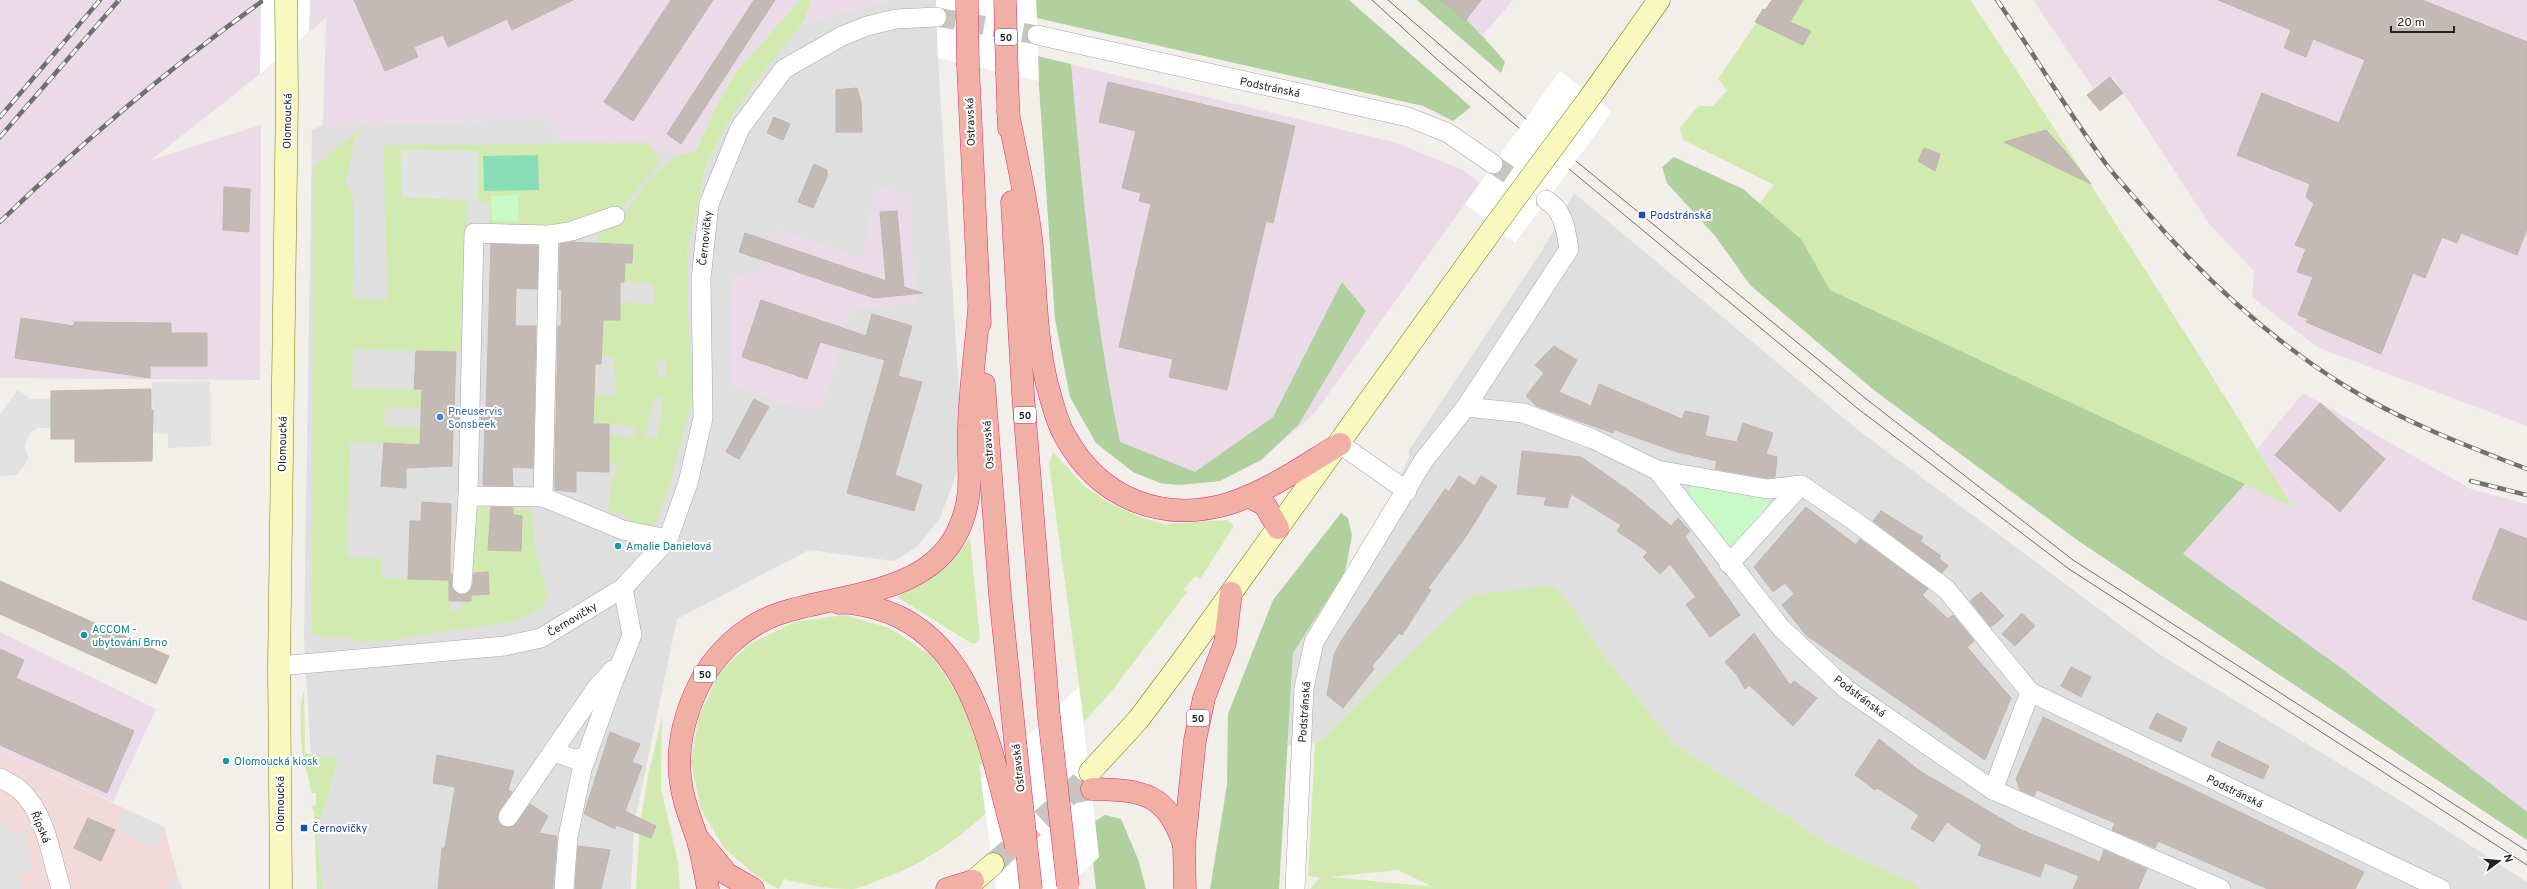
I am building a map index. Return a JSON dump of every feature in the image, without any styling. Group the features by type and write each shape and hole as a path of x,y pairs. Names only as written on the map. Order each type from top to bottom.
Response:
{"highway":[{"name":"Ostravská","path":"967,0 968,65 979,310 1000,595 1031,889"},
{"name":"50","path":"1005,0 1008,112 1023,394 1049,717 1068,888"},
{"name":"50","path":"1008,112 1032,246 1038,330 1044,368 1057,416 1064,435 1073,450 1095,477 1118,494 1156,508 1175,511 1202,510 1248,496 1284,478 1340,444"},
{"name":"50","path":"708,889 697,838 681,792 679,759 680,740 685,718 701,680 724,649 751,627 779,614 893,584 912,576 942,554 957,534 970,489 968,427 979,310"},
{"path":"1248,496 1265,505 1278,528"},
{"name":"50","path":"1185,889 1184,846 1198,717 1225,643 1231,593"},
{"name":"50","path":"824,603 844,603 883,610 902,618 924,632 947,654 962,676 975,702 996,768 1027,889"},
{"name":"50","path":"1091,781 1133,792 1158,803 1175,820 1184,846"},
{"name":"50","path":"697,838 735,883 753,889"},
{"name":"50","path":"697,838 698,889"},
{"path":"947,889 966,886"}],"main road":[{"name":"Olomoucká","path":"280,889 279,666 286,0"},
{"path":"1091,781 1138,720 1340,444 1369,399 1591,96 1659,0"},
{"path":"966,886 993,864"}],"street":[{"name":"Černovičky","path":"279,666 505,646 541,638 623,588 668,539 688,483 703,418 701,279 709,204 740,128 784,69 790,65 842,36 867,26 906,17 937,17"},
{"name":"Podstránská","path":"1037,35 1408,117 1448,133 1493,164"},
{"name":"Podstránská","path":"1295,889 1304,688 1314,642 1424,460 1466,407 1569,249 1565,225 1554,204 1546,200"},
{"path":"462,584 468,496 474,233 549,235 572,231 615,216"},
{"path":"543,497 549,235"},
{"name":"Podstránská","path":"1466,407 1523,413 1593,440 1658,470 1767,489 1801,485 1853,520 1946,589 2030,692 2441,889"},
{"path":"1340,444 1406,490"},
{"name":"Podstránská","path":"1658,470 1729,564 1781,628 1846,689 1993,790 2221,889"},
{"path":"1729,564 1801,485"},
{"path":"468,496 543,497 622,530 668,539"},
{"path":"564,889 568,838 586,757 632,635 623,588"},
{"path":"508,817 598,686 621,662"},
{"path":"1993,790 2030,692"},
{"path":"554,752 574,759 586,757"},
{"name":"Řípská","path":"0,778 19,789 36,812 46,836 61,889"}],"shaded area":[{"path":"0,0 800,0 735,73 711,117 693,156 653,149 555,138 549,117 369,126 323,125 326,18 260,74 151,160 261,125 260,380 0,378"},
{"path":"813,0 889,0 802,24"},
{"path":"889,0 936,0 938,58 963,456 940,518 917,547 894,561 809,550 677,619 634,825 631,889 323,889 317,831 339,760 311,755 304,640 312,130 323,125 369,126 550,117 653,149 693,156 654,284 660,359 665,359 666,379 657,438 645,438 639,531 687,294 687,253 706,166 727,124 755,83 802,24"},
{"path":"1440,0 1513,0 1483,35"},
{"path":"2033,0 2527,0 2527,426 2319,348 2252,297 2254,271 2210,225 2113,77 2093,88"},
{"path":"1037,56 1397,143 1463,170 1480,183 1314,414 1261,460 1220,481 1179,485 1160,483 1133,472 1096,443 1070,397 1055,319"},
{"path":"401,150 478,151 478,201 402,197"},
{"path":"875,186 910,195 915,303 851,309 822,409 795,408 732,385 730,366 733,276 760,271 777,229 862,259"},
{"path":"1574,193 1858,430 2162,656 2406,804 2527,882 2527,889 1921,889 1914,883 1835,848 1674,744 1604,656 1575,611 1391,671 1327,735 1315,743 1288,745 1293,653 1382,514 1409,458 1409,450 1543,249"},
{"path":"210,381 211,446 168,448 168,434 153,433 152,382"},
{"path":"18,390 31,399 51,399 51,428 37,428 30,433 24,446 29,458 17,475 0,476 0,414"},
{"path":"2303,393 2471,489 2527,504 2527,822 2183,554 2245,484 2293,506 2257,449"},
{"path":"0,632 156,709 113,802 0,750"},
{"path":"0,750 164,827 181,889 0,889"},
{"path":"124,810 164,827 155,848 115,830"},
{"path":"0,820 9,833 25,831 33,870 18,874 22,889 0,889"},
{"path":"180,880 182,889 167,889 165,884"}],"green space":[{"path":"800,0 813,0 802,24 755,83 727,124 706,166 687,253 687,294 692,384 691,405 667,493 655,523 648,527 632,526 627,516 608,510 612,480 610,478 615,477 615,463 609,462 605,434 634,437 635,426 585,423 559,394 616,396 613,357 591,356 603,319 620,320 620,302 655,304 653,284 624,282 625,263 632,263 632,245 598,244 598,224 621,219 648,181 672,159 691,151 695,152 711,117 735,73","holes":["665,359 666,379 658,377 656,360","654,397 663,398 657,438 645,438"]},
{"path":"1036,0 1349,0 1471,107 1453,121 1423,106 1037,18"},
{"path":"1417,0 1439,0 1455,10 1474,27 1505,62 1501,73"},
{"path":"1772,0 1970,0 2134,252 2293,507 1830,290 1802,240 1759,204 1774,185 1683,140 1680,128 1698,106 1713,106 1727,90 1718,79"},
{"path":"1037,56 1071,64 1084,206 1096,301 1120,442 1195,472 1273,417 1342,282 1366,311 1299,424 1261,460 1220,481 1179,485 1160,483 1133,472 1096,443 1070,397 1055,319"},
{"path":"370,120 355,137 346,183 354,201 353,299 388,300 383,145 647,143 661,161 618,212 572,228 490,227 489,202 467,200 463,352 353,349 352,388 455,390 454,409 385,407 384,426 439,427 440,435 453,436 453,446 350,442 347,557 381,558 381,578 450,580 450,586 461,586 462,592 449,593 450,610 461,610 461,601 471,601 476,508 532,509 534,543 548,600 530,615 511,622 381,641 359,642 348,637 328,638 312,634 313,168"},
{"path":"538,155 539,190 484,191 483,156"},
{"path":"1674,157 1743,189 1802,240 1830,290 2245,484 2183,554 2337,665 2527,812 2527,840 2077,540 1875,391 1750,285 1716,237 1667,183 1662,167"},
{"path":"518,195 519,221 492,221 491,196"},
{"path":"1053,452 1084,486 1109,503 1137,516 1164,524 1227,520 1234,526 1200,579 1195,576 1184,589 1187,592 1114,688 1084,722 1049,465"},
{"path":"1694,485 1768,497 1769,508 1733,548 1725,545 1690,495 1689,488"},
{"path":"1341,513 1348,518 1352,536 1345,572 1293,653 1279,889 1210,889 1227,785 1228,714 1273,600"},
{"path":"970,538 980,638 976,643 971,643 897,597 918,586 946,565 963,548"},
{"path":"1552,585 1575,611 1604,656 1674,744 1835,848 1914,883 1921,889 1310,889 1320,878 1308,876 1315,743 1327,735 1391,671 1471,596","holes":["1398,870 1432,887 1330,877"]},
{"path":"844,615 890,628 932,656 961,699 984,764 979,765 987,812 949,843 922,861 907,869 865,886 853,889 835,888 809,885 784,879 779,889 759,878 724,848 701,809 691,762 699,716 721,671 750,644 795,622"},
{"path":"304,691 305,753 339,759 317,831 323,889 317,889 314,811 311,806 316,805 316,793 311,793 302,746 301,706"},
{"path":"662,717 661,789 678,862 680,889 636,889 640,825 648,776"},
{"path":"1105,815 1121,819 1138,859 1146,889 1096,889 1093,862 1099,857 1095,821"}],"pier":[{"path":"261,0 310,0 309,32 260,74"},
{"path":"936,0 1036,0 1039,81 938,58"},
{"path":"1560,71 1612,112 1515,243 1465,204"},
{"path":"1079,687 1099,857 1065,889 996,889 981,780"}],"building":[{"path":"354,0 573,0 512,30 507,19 448,47 443,35 414,47 418,57 385,71"},
{"path":"671,0 713,0 633,121 604,102"},
{"path":"754,0 775,0 681,144 667,134"},
{"path":"1440,0 1481,0 1466,20"},
{"path":"1772,0 1803,0 1790,22 1811,31 1803,45 1755,22 1763,9 1765,10"},
{"path":"2218,0 2422,0 2527,42 2527,229 2517,255 2461,233 2457,243 2442,237 2425,278 2413,273 2381,354 2306,322 2308,319 2298,315 2313,277 2297,272 2306,249 2295,245 2314,204 2306,197 2310,184 2237,155 2262,93 2339,123 2365,60 2313,39 2306,57 2284,48 2291,30"},
{"path":"2110,77 2123,93 2100,111 2087,95"},
{"path":"1108,82 1295,126 1273,223 1266,221 1227,390 1169,377 1173,359 1119,347 1151,204 1139,201 1141,193 1122,188 1136,131 1099,122"},
{"path":"857,88 861,102 862,132 836,132 836,90"},
{"path":"774,117 790,124 783,140 767,133"},
{"path":"2046,130 2064,150 2091,184 2004,142"},
{"path":"1924,148 1940,154 1935,171 1918,161"},
{"path":"814,164 827,170 827,177 813,208 798,202"},
{"path":"224,187 250,189 249,232 223,230"},
{"path":"897,211 904,287 923,293 874,298 739,252 745,233 886,281 880,212"},
{"path":"572,242 633,245 632,263 625,263 624,282 620,282 620,320 603,320 601,364 595,364 593,424 609,424 609,472 576,471 576,492 555,490 558,326 561,326 562,290 559,289 560,244"},
{"path":"491,244 538,246 537,289 516,288 515,326 536,326 533,468 512,467 513,486 483,485 485,429 481,429 481,409 486,410"},
{"path":"761,300 866,336 872,314 912,326 898,376 922,382 895,475 922,485 914,511 847,493 885,360 820,342 807,379 742,357"},
{"path":"21,318 74,326 74,322 171,323 171,333 207,333 207,366 150,366 150,378 15,358"},
{"path":"1554,346 1577,360 1559,392 1591,406 1599,384 1682,419 1685,411 1709,416 1705,436 1737,442 1743,423 1773,433 1766,454 1777,457 1775,477 1767,478 1715,469 1717,461 1677,452 1615,430 1613,433 1536,406 1526,396 1544,373 1535,365"},
{"path":"416,351 456,352 454,409 459,409 459,428 453,428 452,466 406,468 406,488 381,486 384,443 420,445 422,389 414,389"},
{"path":"151,389 151,410 153,410 152,461 75,462 75,439 51,439 51,391"},
{"path":"754,399 769,407 739,459 726,452"},
{"path":"2320,403 2385,459 2340,512 2275,455"},
{"path":"1522,451 1581,457 1635,495 1671,526 1678,518 1690,531 1685,537 1740,615 1710,637 1686,604 1696,597 1670,564 1660,574 1643,557 1648,552 1617,531 1621,525 1571,494 1567,508 1544,505 1546,497 1517,494"},
{"path":"1459,476 1475,486 1481,476 1497,486 1467,535 1428,588 1431,590 1402,635 1399,633 1372,666 1374,669 1343,708 1327,695 1334,655 1341,641 1445,489 1449,492"},
{"path":"422,502 451,504 450,574 452,574 452,589 461,595 466,594 473,585 474,573 488,572 489,594 471,595 471,601 449,601 449,580 408,579 410,521 421,521"},
{"path":"491,507 513,508 513,515 522,516 521,551 488,550"},
{"path":"1806,507 1856,545 1860,539 1928,589 1922,595 1948,619 1953,615 1974,641 1967,647 2011,698 1985,760 1806,635 1782,605 1794,594 1785,583 1773,592 1754,567"},
{"path":"1881,511 1923,537 1920,541 1941,556 1939,558 1948,566 1942,573 1873,521"},
{"path":"2500,528 2527,539 2527,621 2472,599"},
{"name":"ACCOM - ubytování Brno","path":"0,581 169,656 156,684 0,614"},
{"path":"1981,592 2004,616 1991,627 1970,601"},
{"path":"2022,613 2035,626 2015,646 2002,634"},
{"path":"1754,633 1790,685 1794,681 1817,698 1793,726 1749,685 1745,689 1737,675 1725,662"},
{"path":"0,649 24,660 16,678 134,731 107,793 0,745"},
{"path":"2071,667 2091,677 2081,697 2061,686"},
{"path":"2157,713 2187,728 2181,742 2149,728"},
{"path":"2043,717 2364,872 2355,889 2268,889 2158,841 2155,848 2112,830 2115,823 2037,790 2034,796 2020,790 2016,779"},
{"path":"610,732 640,744 632,762 642,766 625,811 656,826 651,838 616,825 615,829 584,814"},
{"path":"1879,739 1920,771 2019,829 2100,862 2104,850 2147,869 2138,889 2073,889 2079,876 2045,863 2040,877 1978,855 1982,845 1947,822 1933,842 1911,828 1919,815 1877,788 1875,790 1855,775"},
{"path":"2218,741 2269,766 2263,779 2211,756"},
{"path":"437,755 514,771 508,790 512,792 499,811 498,821 502,826 513,827 530,804 548,816 539,833 557,836 553,889 438,889 442,848 445,848 455,787 433,783"},
{"path":"88,818 115,830 101,861 74,848"},
{"path":"578,846 610,850 601,889 575,889"}],"tunnel":[{"path":"937,17 1037,35"},
{"path":"1493,164 1546,200"},
{"path":"993,864 1071,793 1090,772"},
{"path":"1071,793 1092,789"}],"tram line":[{"path":"1372,0 1440,62 1519,128"},
{"path":"1388,0 1526,119"},
{"path":"1576,161 1865,398 2073,560 2527,851"},
{"path":"1569,169 1857,408 2069,569 2527,865"}],"railway":[{"path":"0,117 100,0"},
{"path":"0,137 119,0"},
{"path":"1997,0 2078,124 2111,170 2190,259 2237,305 2314,366 2364,397 2432,431 2527,469"},
{"path":"0,222 62,163 126,107 226,27 261,2"},
{"path":"2471,481 2527,495"}],"place":[{"name":"Podstránská","path":"1642,215"},
{"name":"Pneuservis Sonsbeek","path":"440,417"},
{"name":"Amalie Danielová","path":"618,546"},
{"name":"ACCOM - ubytování Brno","path":"84,635"},
{"name":"Olomoucká kiosk","path":"226,761"},
{"name":"Černovičky","path":"304,828"}]}
